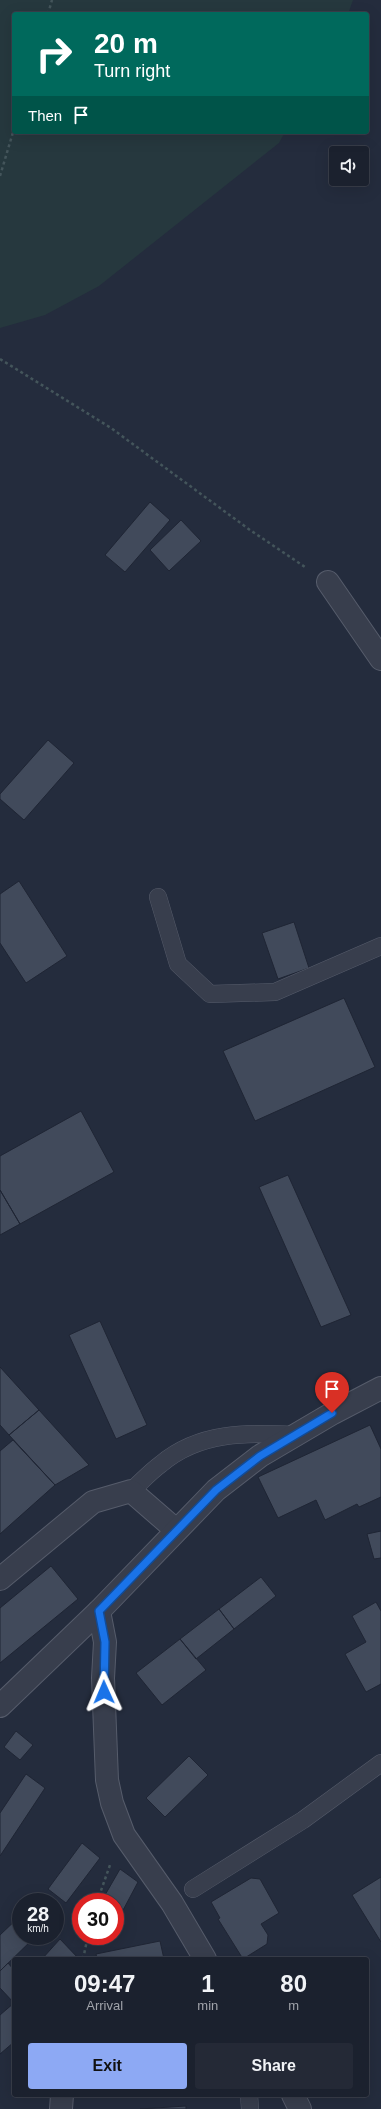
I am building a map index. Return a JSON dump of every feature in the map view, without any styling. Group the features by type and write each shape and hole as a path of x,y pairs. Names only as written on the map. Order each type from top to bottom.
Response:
{"street":[{"path":"328,582 381,659"},
{"path":"0,1706 99,1611 216,1490 260,1456 381,1388"},
{"path":"0,1579 93,1502 131,1491 176,1530"},
{"path":"99,1611 105,1642 103,1678 107,1780 112,1803 124,1835 172,1903 204,1957"},
{"path":"61,2109 62,2097"},
{"path":"294,2097 300,2109"}],"lane":[{"path":"158,897 178,964 210,994 275,992 381,946"},
{"path":"131,1491 162,1463 197,1443 232,1434 295,1435"},
{"path":"193,1889 303,1820 381,1763"},
{"path":"249,2097 250,2109"}],"path":[{"path":"49,12 52,0"},
{"path":"0,176 12,134"},
{"path":"0,359 111,428 250,530 328,582"},
{"path":"100,1893 113,1856 124,1835"},
{"path":"83,1957 86,1945"}],"shaded area":[{"path":"0,0 353,0 349,12 12,12 12,134 284,134 279,143 99,286 45,315 0,328"}],"building":[{"path":"150,502 170,520 125,572 105,555"},
{"path":"181,520 201,541 169,571 150,550"},
{"path":"48,740 74,763 24,820 0,799 0,794"},
{"path":"19,881 67,956 26,983 0,943 0,894"},
{"path":"294,922 309,968 278,979 262,933"},
{"path":"344,998 375,1067 255,1121 223,1051"},
{"path":"81,1111 114,1172 20,1224 0,1190 0,1156"},
{"path":"288,1175 351,1315 321,1327 259,1187"},
{"path":"0,1190 20,1224 0,1235"},
{"path":"100,1321 147,1425 116,1439 69,1335"},
{"path":"0,1367 39,1410 9,1435 0,1425"},
{"path":"39,1410 89,1465 55,1485 9,1435"},
{"path":"370,1425 381,1449 381,1497 359,1507 357,1504 325,1520 316,1500 278,1518 258,1477"},
{"path":"13,1440 55,1485 0,1534 0,1451"},
{"path":"381,1531 381,1558 374,1559 367,1534"},
{"path":"51,1566 78,1599 0,1663 0,1608"},
{"path":"261,1577 276,1596 234,1629 219,1609"},
{"path":"376,1602 381,1611 381,1684 366,1692 345,1654 366,1642 352,1616"},
{"path":"219,1609 234,1629 196,1659 180,1639"},
{"path":"180,1639 206,1670 162,1705 136,1673"},
{"path":"16,1731 33,1745 20,1760 4,1747"},
{"path":"189,1756 208,1775 165,1817 146,1798"},
{"path":"26,1774 45,1788 0,1856 0,1813"},
{"path":"82,1843 100,1858 74,1893 72,1893 66,1903 64,1901 64,1893 53,1893 48,1889"},
{"path":"120,1869 138,1882 124,1908 124,1893 106,1893"},
{"path":"381,1877 381,1942 352,1895"},
{"path":"251,1878 260,1879 279,1913 261,1924 268,1935 267,1944 246,1957 242,1957 218,1919 220,1918 211,1902"},
{"path":"12,1924 12,1945 27,1945 14,1957 12,1957 12,1959 0,1971 0,1935"},
{"path":"160,1941 164,1957 97,1957 96,1954"},
{"path":"64,1943 77,1957 44,1957 55,1945 64,1945"},
{"path":"8,1963 12,1968 12,2001 0,1988 0,1971"},
{"path":"12,2005 12,2044 0,2054 0,2015"},
{"path":"186,2106 186,2109 140,2109"}],"route":[{"path":"104,1692 103,1678 105,1642 99,1611 216,1490 260,1456 332,1413"}]}
